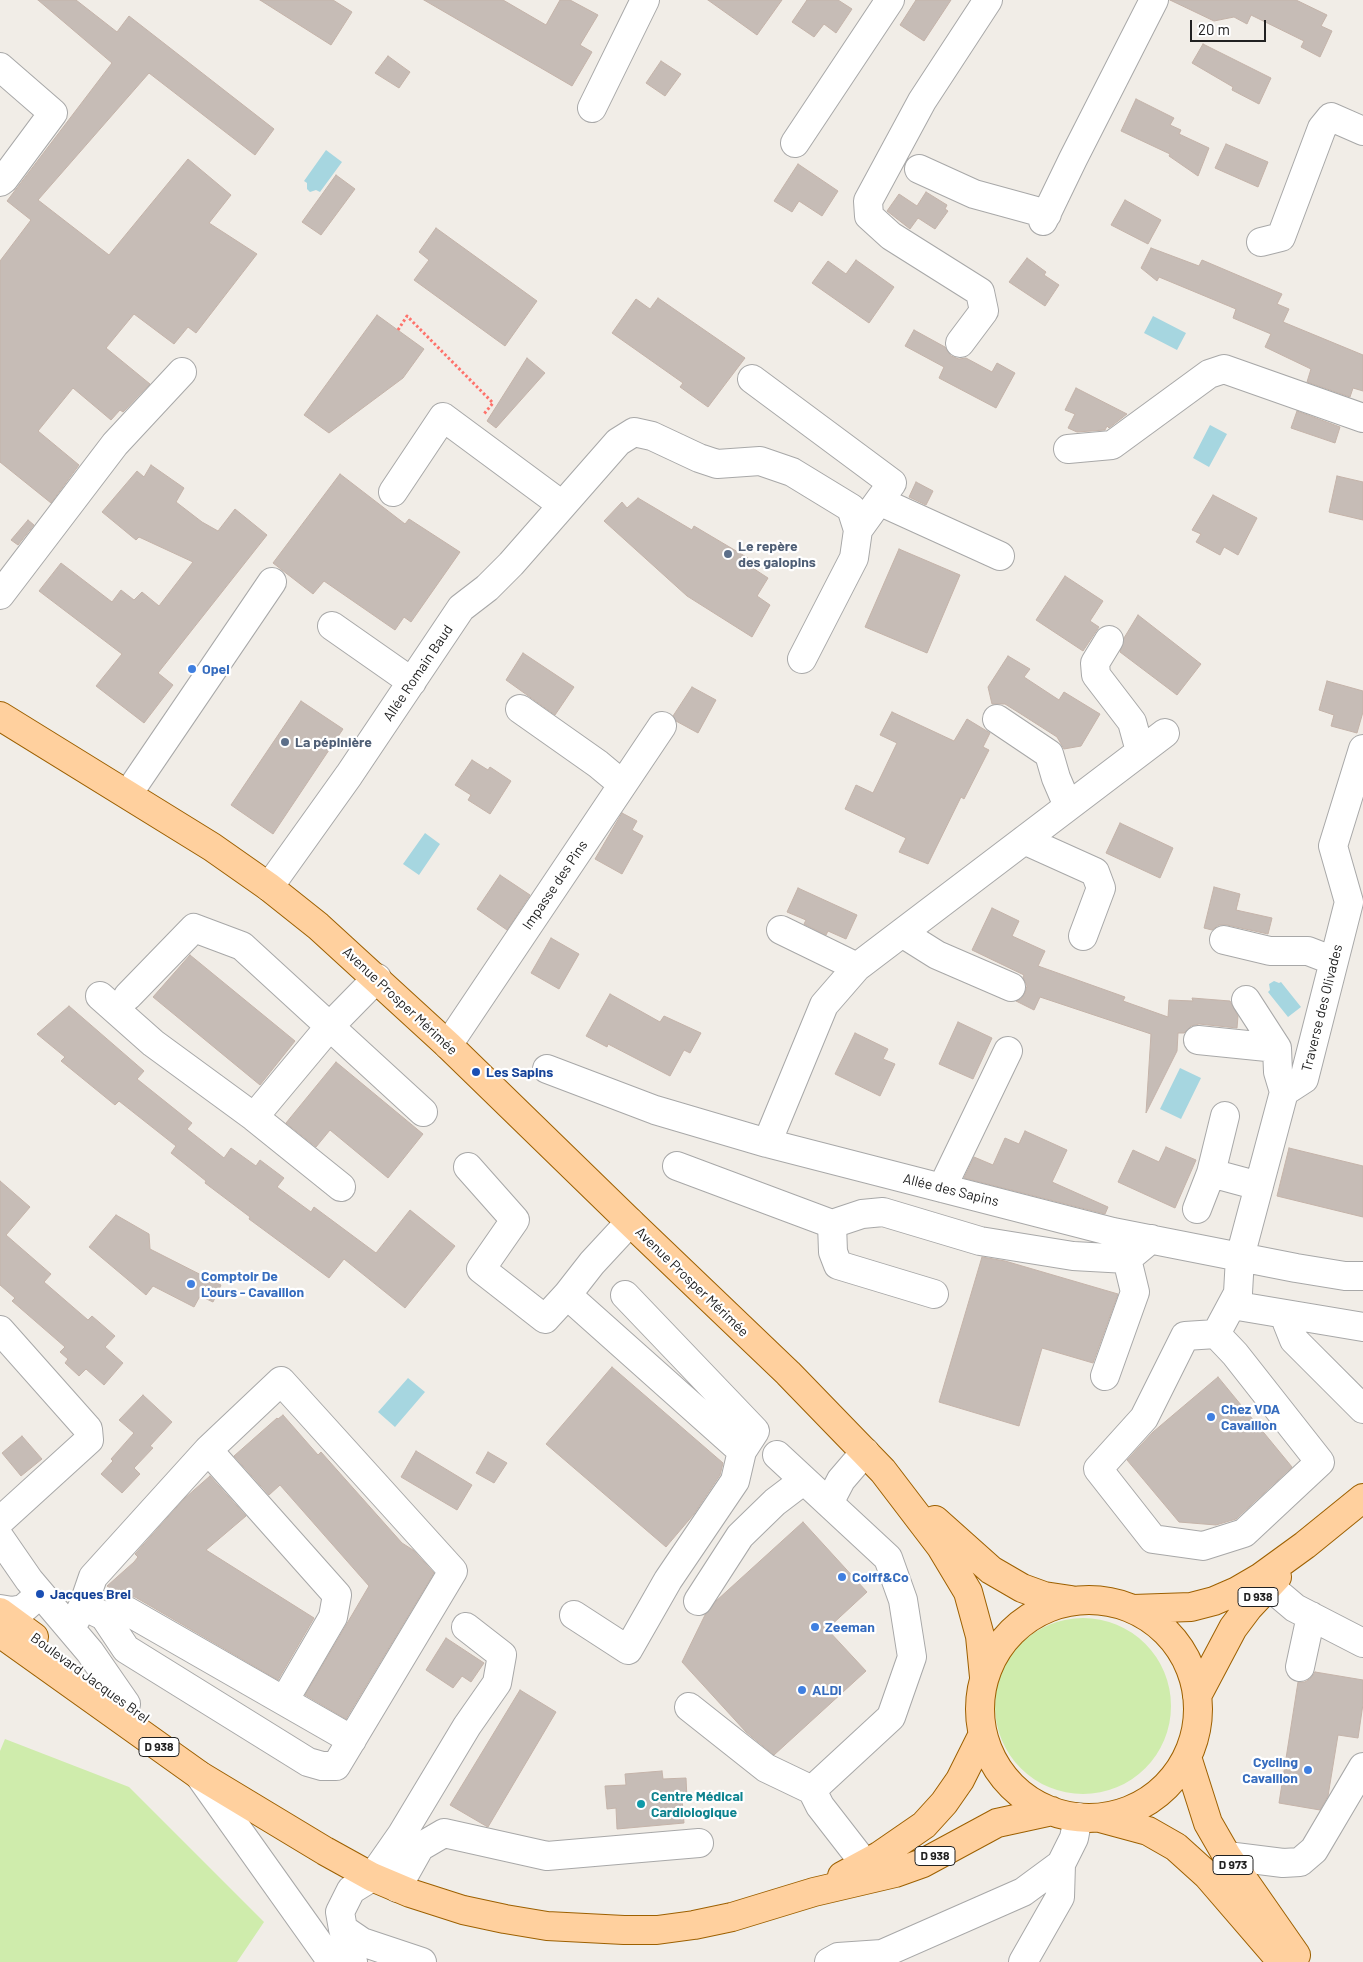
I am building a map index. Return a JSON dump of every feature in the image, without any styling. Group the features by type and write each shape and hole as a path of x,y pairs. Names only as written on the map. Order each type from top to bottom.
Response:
{"main road":[{"name":"Avenue Prosper Mérimée","path":"0,716 212,846 269,887 318,926 448,1045 788,1373 874,1461 991,1570 1022,1588 1044,1596 1076,1601"},
{"name":"Avenue Prosper Mérimée","path":"874,1461 941,1546 968,1592 980,1636 984,1677"},
{"name":"D 938","path":"1133,1609 1191,1607 1214,1601 1261,1577 1305,1546 1363,1498"},
{"name":"D 938","path":"1197,1696 1233,1628 1248,1608 1305,1546"},
{"name":"D 938","path":"1095,1600 1115,1603 1133,1609 1153,1620 1170,1636 1183,1653 1192,1674 1197,1696 1198,1717 1194,1738 1187,1757 1175,1776 1160,1792 1141,1805 1120,1813 1076,1815 1033,1802 1015,1789 1001,1773 990,1754 983,1734 980,1696 984,1677 992,1658 1004,1640 1018,1625 1055,1605 1095,1600"},
{"name":"Boulevard Jacques Brel","path":"0,1610 325,1851"},
{"name":"Boulevard Jacques Brel","path":"0,1633 199,1775 372,1877 397,1888 463,1910 547,1926 657,1930 732,1918 814,1892 895,1873 922,1863 997,1823 1076,1815"},
{"name":"Boulevard Jacques Brel","path":"814,1892 865,1864 924,1826 944,1803 960,1780 983,1734"},
{"name":"D 973","path":"1187,1757 1208,1823 1227,1856 1301,1962"},
{"name":"D 973","path":"1076,1815 1148,1831 1176,1846 1207,1875 1282,1962"}],"street":[{"path":"592,108 645,0"},
{"path":"795,144 890,0"},
{"path":"960,343 984,311 980,292 891,236 869,216 868,202 922,100 988,0"},
{"path":"919,169 974,194 1045,217 1154,0"},
{"path":"0,67 53,113 0,182"},
{"path":"1261,242 1281,237 1322,128 1331,117 1363,131"},
{"path":"1068,449 1112,445 1209,374 1224,369 1363,418"},
{"path":"0,595 115,444 182,372"},
{"path":"752,379 892,483 858,530 854,558 802,659"},
{"path":"393,492 443,417 562,505"},
{"name":"Allée Romain Baud","path":"269,887 412,682 461,608 487,588 511,564 618,442 634,432 652,436 699,458 717,464 760,461 792,472 851,508 858,530"},
{"path":"879,501 1000,556"},
{"path":"128,794 272,582"},
{"path":"332,626 412,682"},
{"path":"1109,640 1095,663 1096,674 1132,722 1140,751"},
{"path":"520,710 622,784"},
{"path":"997,719 1049,754 1056,778 1068,806"},
{"name":"Impasse des Pins","path":"448,1045 662,726"},
{"path":"767,1143 824,1005 857,967 1165,732"},
{"name":"Traverse des Olivades","path":"1284,1092 1304,1080 1349,902 1333,846 1363,749"},
{"path":"1024,840 1094,872 1101,888 1083,936"},
{"path":"128,996 194,928 242,946 423,1112"},
{"path":"781,930 857,967"},
{"path":"902,933 937,954 1011,987"},
{"path":"1224,940 1270,951 1308,951 1334,961"},
{"path":"254,1117 330,1026 377,978"},
{"path":"100,996 153,1043 254,1117 341,1187"},
{"path":"1216,1334 1238,1293 1240,1257 1284,1092 1278,1072 1277,1048 1246,1000"},
{"path":"1198,1040 1277,1048"},
{"path":"942,1188 1008,1051"},
{"name":"Allée des Sapins","path":"547,1069 655,1110 767,1143 1113,1232 1345,1276 1363,1276"},
{"path":"1197,1209 1211,1174 1225,1116"},
{"path":"677,1166 832,1224 862,1214 883,1212 980,1241 1073,1256 1127,1259 1151,1239"},
{"path":"468,1167 516,1220 481,1269 545,1319 567,1296 592,1263 630,1222"},
{"path":"1211,1174 1259,1186"},
{"path":"832,1224 833,1252 838,1265 934,1294"},
{"path":"1105,1376 1135,1292 1127,1259"},
{"path":"574,1615 628,1650 668,1580 735,1480 742,1451 756,1431 625,1295"},
{"path":"567,1296 742,1451"},
{"path":"1232,1306 1363,1327"},
{"path":"1284,1315 1294,1340 1363,1409"},
{"path":"0,1330 88,1428 89,1440 0,1521"},
{"path":"1216,1334 1235,1354 1320,1462 1244,1533 1203,1546 1153,1539 1098,1469 1144,1418 1185,1336 1216,1334"},
{"path":"0,1566 86,1617 126,1648 308,1762 322,1766 336,1766 453,1571 281,1381 208,1450 93,1577 86,1617 90,1652 126,1704"},
{"path":"208,1450 337,1595 333,1617 284,1701"},
{"path":"777,1455 888,1558 903,1600 912,1656 892,1717 812,1790"},
{"path":"829,1503 841,1480 874,1461"},
{"path":"698,1601 740,1536 775,1502 804,1480"},
{"path":"0,1538 34,1587"},
{"path":"1269,1586 1295,1608 1363,1643"},
{"path":"0,1610 12,1611 23,1609 34,1587"},
{"path":"86,1617 127,1611 352,1740"},
{"path":"1300,1667 1311,1616"},
{"path":"354,1962 340,1912 350,1890 372,1877 402,1834 467,1726 497,1683 502,1655 466,1627"},
{"path":"689,1707 766,1768 812,1790 820,1806 865,1864"},
{"path":"1227,1856 1283,1863 1300,1862 1314,1850 1363,1767"},
{"path":"199,1775 332,1962"},
{"path":"1023,1962 1060,1897 1061,1864 1074,1838 1076,1815"},
{"path":"397,1888 420,1846 444,1833 547,1856 699,1843"},
{"path":"829,1962 838,1957 882,1954 1024,1892 1061,1864"},
{"path":"343,1928 362,1942 411,1961"}],"path":[{"path":"398,330 407,316 493,403 481,418"}],"green space":[{"path":"1083,1618 1109,1622 1124,1628 1139,1638 1151,1650 1161,1665 1167,1680 1171,1706 1167,1732 1161,1747 1151,1762 1139,1774 1124,1784 1109,1790 1083,1794 1057,1790 1042,1784 1027,1774 1015,1762 1005,1747 999,1732 995,1706 999,1680 1005,1665 1015,1650 1027,1638 1042,1628 1057,1622"},
{"path":"5,1739 129,1787 264,1922 237,1962 0,1962 0,1751"}],"water":[{"path":"326,150 342,162 320,192 316,190 310,192 307,189 307,183 304,181"},
{"path":"1153,316 1186,333 1177,350 1144,333"},
{"path":"1210,425 1227,434 1209,467 1193,458"},
{"path":"425,833 440,844 419,875 403,864"},
{"path":"1274,981 1281,982 1301,1007 1288,1017 1268,992 1270,990 1269,984"},
{"path":"1180,1068 1201,1078 1181,1119 1160,1109"},
{"path":"408,1378 425,1392 395,1427 378,1412"}],"building":[{"path":"38,0 76,0 117,32 129,16 274,129 255,155 149,73 38,200 109,255 188,159 231,195 209,223 257,254 196,333 188,327 174,344 134,314 106,348 150,384 123,412 120,410 111,420 73,388 38,431 79,465 51,503 0,462 0,261 31,220 7,201 112,63"},
{"path":"260,0 333,0 352,12 331,45"},
{"path":"424,0 503,0 546,25 560,0 570,0 598,15 580,45 592,52 572,86"},
{"path":"708,0 782,0 757,35"},
{"path":"807,0 838,0 852,9 836,33 824,24 814,37 792,22"},
{"path":"916,0 951,0 924,41 900,25"},
{"path":"1170,0 1296,0 1327,15 1321,26 1332,31 1320,57 1301,47 1304,41 1251,15 1247,24 1234,17 1214,21"},
{"path":"1203,44 1271,78 1259,104 1232,90 1233,87 1192,63"},
{"path":"388,56 410,72 399,88 375,73"},
{"path":"661,61 681,74 665,96 646,83"},
{"path":"1136,99 1174,118 1170,125 1181,130 1179,134 1209,148 1198,176 1169,156 1170,154 1121,131"},
{"path":"1226,144 1268,162 1258,187 1215,168"},
{"path":"798,164 838,191 822,216 799,201 792,212 774,201"},
{"path":"336,175 355,189 321,235 302,222"},
{"path":"926,192 947,205 945,209 948,211 935,229 918,218 910,229 887,211 899,194 917,206"},
{"path":"1125,200 1161,220 1148,244 1111,225"},
{"path":"436,228 537,301 505,346 414,280 429,260 419,252"},
{"path":"1151,248 1199,266 1202,260 1282,294 1277,304 1289,309 1283,322 1363,355 1363,391 1353,388 1350,397 1307,382 1311,369 1265,347 1271,334 1233,318 1236,309 1159,277 1157,281 1141,268"},
{"path":"1027,258 1046,272 1044,275 1059,285 1045,306 1009,282"},
{"path":"856,260 894,287 869,323 812,283 828,261 846,274"},
{"path":"658,298 745,358 708,407 680,387 683,383 612,333 636,299 650,309"},
{"path":"377,315 424,349 403,378 329,433 304,415"},
{"path":"914,330 945,347 951,356 959,359 966,358 992,372 997,363 1015,373 996,408 939,378 944,367 905,346"},
{"path":"527,358 545,373 496,428 487,421"},
{"path":"1076,388 1127,414 1109,428 1107,426 1105,430 1077,432 1068,428 1075,414 1065,410"},
{"path":"1297,411 1340,427 1335,443 1291,428"},
{"path":"151,465 184,488 176,502 202,522 218,531 235,509 267,535 158,673 173,685 144,723 96,686 122,654 39,591 61,563 112,602 121,590 134,600 142,592 159,606 193,562 139,537 136,540 102,512 137,471 144,477"},
{"path":"340,474 405,524 409,519 460,552 411,622 404,617 395,630 324,581 313,594 273,563"},
{"path":"1337,476 1363,482 1363,520 1329,512"},
{"path":"916,482 933,491 926,505 909,497"},
{"path":"1213,495 1257,518 1238,555 1224,547 1220,555 1196,542 1201,534 1192,530"},
{"path":"638,498 692,530 694,526 748,558 745,563 768,578 757,596 770,605 752,637 687,596 604,521 622,502 627,508"},
{"path":"28,520 34,525 18,545 11,540"},
{"path":"899,549 960,575 927,653 865,627"},
{"path":"1065,576 1103,601 1090,621 1099,627 1083,651 1036,620"},
{"path":"1138,615 1201,664 1177,695 1120,652 1124,638"},
{"path":"523,653 574,687 555,715 506,680"},
{"path":"1008,656 1030,669 1024,677 1059,700 1064,692 1100,714 1081,746 1064,749 1057,737 1005,704 992,704 988,687"},
{"path":"1327,681 1363,691 1363,712 1357,733 1331,726 1334,715 1319,710"},
{"path":"692,687 716,700 698,733 676,721 673,716"},
{"path":"301,701 343,729 273,834 231,805"},
{"path":"892,712 954,741 967,719 990,733 983,747 989,750 964,799 961,797 928,864 899,852 906,838 845,809 856,785 873,793 897,743 880,735"},
{"path":"472,760 488,770 490,767 511,781 490,814 468,800 471,795 455,785"},
{"path":"622,813 637,821 632,830 643,836 622,874 595,859"},
{"path":"1120,823 1173,848 1160,878 1106,853"},
{"path":"500,875 530,895 507,930 477,909"},
{"path":"1214,887 1240,894 1236,910 1272,918 1268,934 1227,925 1219,925 1212,930 1204,928"},
{"path":"798,888 857,915 846,939 828,931 826,935 804,924 806,920 787,912"},
{"path":"992,908 1019,921 1012,936 1045,951 1038,966 1125,997 1123,1001 1168,1017 1169,1000 1193,1001 1192,998 1230,1001 1238,1016 1237,1028 1199,1024 1191,1026 1184,1033 1178,1033 1177,1051 1146,1113 1151,1034 1040,997 1034,1010 1016,1001 1021,999 1025,993 1027,986 1024,975 972,950"},
{"path":"551,938 579,954 559,989 531,973"},
{"path":"190,955 295,1041 260,1085 153,997"},
{"path":"610,994 660,1022 664,1016 701,1033 690,1053 684,1050 670,1076 608,1044 607,1047 586,1036"},
{"path":"69,1006 144,1071 137,1079 192,1123 187,1129 224,1158 231,1148 256,1166 260,1160 284,1178 277,1187 311,1212 314,1207 376,1253 410,1210 455,1246 405,1308 344,1259 329,1278 249,1219 250,1217 205,1183 206,1181 171,1153 176,1146 119,1101 115,1105 61,1061 65,1057 37,1034"},
{"path":"958,1022 992,1038 973,1079 939,1064"},
{"path":"855,1033 888,1049 883,1059 895,1064 880,1096 835,1074"},
{"path":"336,1062 423,1134 388,1178 330,1130 316,1147 286,1123"},
{"path":"1025,1131 1067,1150 1052,1182 1108,1207 1105,1214 964,1178 974,1157 993,1165 1005,1138 1019,1144"},
{"path":"1166,1147 1196,1160 1175,1208 1118,1182 1133,1150 1159,1162"},
{"path":"1289,1148 1363,1166 1363,1217 1277,1196"},
{"path":"0,1181 30,1207 6,1235 51,1274 44,1282 88,1320 92,1316 115,1336 105,1347 123,1363 104,1385 86,1369 79,1376 65,1363 68,1359 60,1352 65,1347 12,1301 15,1298 0,1285"},
{"path":"116,1215 149,1234 150,1249 221,1285 213,1302 200,1296 194,1307 153,1286 146,1295 89,1247"},
{"path":"982,1257 1005,1261 1118,1294 1093,1363 1042,1348 1019,1426 939,1402"},
{"path":"612,1367 723,1463 720,1475 694,1514 666,1547 546,1444"},
{"name":"Chez VDA Cavaillon","path":"1218,1377 1292,1467 1236,1519 1216,1525 1179,1522 1127,1460 1153,1432"},
{"path":"143,1395 172,1422 150,1446 153,1448 134,1468 140,1474 122,1493 101,1474 113,1461 111,1459 134,1433 119,1420"},
{"path":"283,1415 318,1455 321,1452 402,1543 413,1550 434,1573 346,1719 305,1695 369,1586 280,1485 269,1495 234,1456 277,1418"},
{"path":"22,1436 42,1459 21,1476 2,1453"},
{"path":"416,1451 472,1485 457,1510 401,1477"},
{"path":"488,1452 507,1463 494,1483 476,1473"},
{"path":"210,1476 246,1516 206,1550 314,1618 278,1680 135,1597 123,1596 107,1586 134,1562 138,1557 135,1554 185,1498"},
{"path":"803,1522 867,1592 827,1629 866,1671 774,1755 746,1732 682,1662 705,1615 716,1601"},
{"path":"446,1638 484,1663 471,1682 462,1676 453,1688 426,1670"},
{"name":"Cycling Cavaillon","path":"1315,1672 1363,1680 1363,1704 1358,1738 1338,1735 1328,1796 1320,1810 1279,1803 1298,1682 1305,1682"},
{"path":"520,1690 556,1712 488,1827 450,1805"},
{"name":"Centre Médical Cardiologique","path":"662,1771 663,1779 686,1778 687,1799 682,1799 684,1823 617,1829 616,1808 607,1809 605,1786 626,1785 625,1774"}],"place":[{"name":"Le repère des galopins","path":"728,554"},
{"name":"Opel","path":"192,669"},
{"name":"La pépinière","path":"285,742"},
{"name":"Les Sapins","path":"476,1072"},
{"name":"Comptoir De L'ours - Cavaillon","path":"191,1284"},
{"name":"Chez VDA Cavaillon","path":"1211,1417"},
{"name":"Coiff&Co","path":"842,1577"},
{"name":"Jacques Brel","path":"40,1594"},
{"name":"Zeeman","path":"815,1627"},
{"name":"ALDI","path":"802,1690"},
{"name":"Cycling Cavaillon","path":"1308,1770"},
{"name":"Centre Médical Cardiologique","path":"641,1804"}]}
